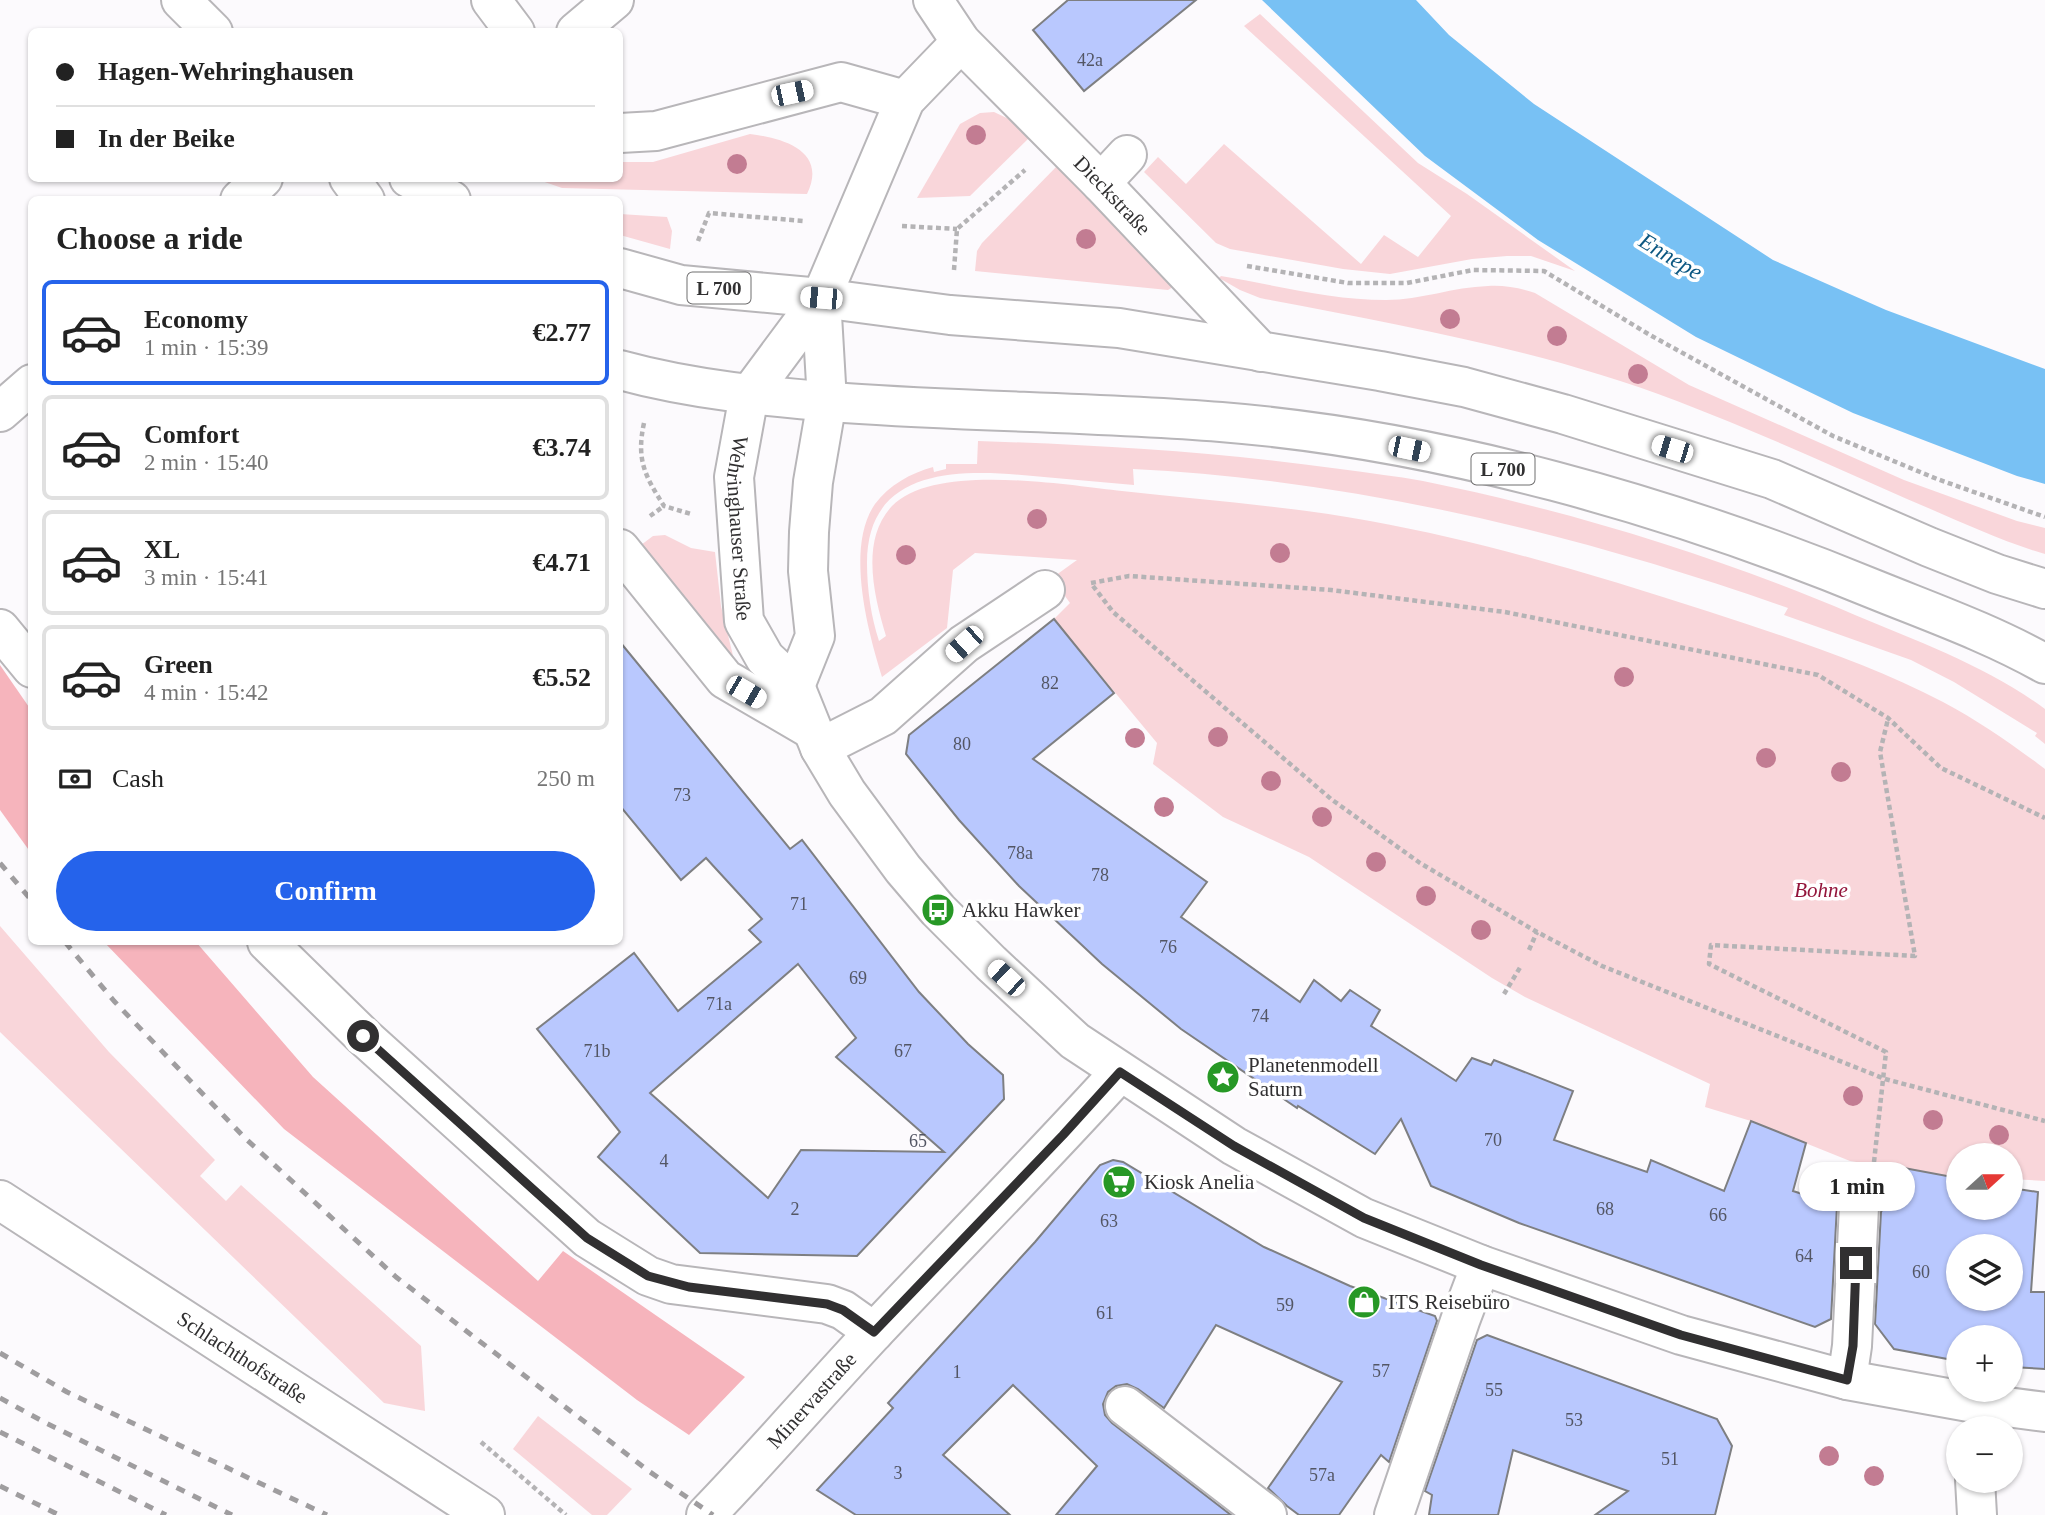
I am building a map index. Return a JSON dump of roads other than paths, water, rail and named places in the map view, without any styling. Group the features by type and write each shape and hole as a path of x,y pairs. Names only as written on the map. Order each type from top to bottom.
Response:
{"main road":[{"path":"181,0 209,28"},
{"path":"491,0 513,28"},
{"path":"581,28 614,0"},
{"name":"Dieckstraße","path":"933,0 961,42 1101,183 1261,352"},
{"path":"795,686 814,636 808,571 809,532 813,482 827,401 821,298 905,100 961,42"},
{"path":"623,133 656,131 841,82 905,100"},
{"path":"1101,183 1127,155"},
{"path":"244,196 259,182"},
{"path":"417,182 443,196"},
{"name":"L 700","path":"623,269 681,285 950,314 1119,328 1464,387 1563,414 1772,479 1929,547 1997,574 2045,589"},
{"name":"Wehringhauser Straße","path":"821,298 749,395 734,477 744,621 765,658 795,686 816,739 870,827 938,910 1075,1041 1234,1146 1364,1218 1481,1265 1681,1335 1970,1415 2045,1412"},
{"name":"L 700","path":"623,371 652,379 749,395 944,410 1223,422 1344,436 1503,469 1693,522 1773,548 1964,625 2045,664"},
{"path":"0,412 28,388"},
{"name":"Wehringhauser Straße","path":"623,554 725,679 816,739"},
{"path":"816,739 883,716 964,644 1045,590"},
{"path":"0,629 28,663"},
{"path":"270,945 363,1036 587,1238 648,1276 671,1284 827,1304 843,1310 874,1332"},
{"name":"Minervastraße","path":"706,1515 874,1332 1120,1072"},
{"name":"Schlachthofstraße","path":"0,1200 485,1515"},
{"path":"1847,1380 1853,1346 1858,1207"},
{"path":"1394,1515 1481,1265"},
{"path":"1125,1406 1267,1515"},
{"path":"1976,1493 1977,1515"}],"water":[{"name":"Ennepe","path":"1262,0 1416,0 1449,35 1534,104 1773,260 1886,310 2045,369 2045,484 2017,476 1853,413 1696,337 1538,240 1425,156"}],"railway":[{"path":"0,863 28,896"},
{"path":"67,945 114,1001 245,1138 396,1277 650,1472 713,1515"},
{"path":"0,1353 67,1392 327,1515"},
{"path":"0,1398 232,1515"},
{"path":"0,1432 166,1515"},
{"path":"0,1486 59,1515"}],"place":[{"name":"Akku Hawker","path":"938,910"},
{"name":"Planetenmodell Saturn","path":"1223,1077"},
{"name":"Kiosk Anelia","path":"1119,1182"},
{"name":"ITS Reisebüro","path":"1364,1302"}],"park label":[{"name":"Bohne","path":"1821,890"}]}
